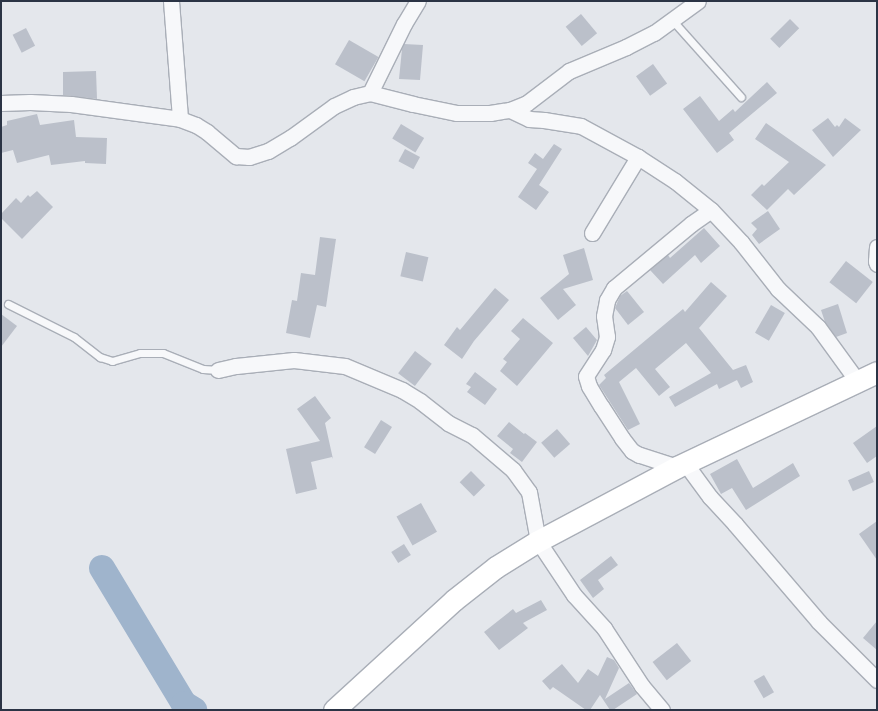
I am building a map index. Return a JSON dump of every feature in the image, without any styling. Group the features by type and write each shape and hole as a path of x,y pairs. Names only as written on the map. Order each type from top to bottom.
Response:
{"main road":[{"path":"334,710 454,600 496,567 538,541 681,465 877,372"}],"street":[{"path":"171,1 180,119"},
{"path":"370,93 404,24 418,1"},
{"path":"2,98 71,104 180,119 196,125 208,132 236,156 249,157 268,151 290,138 334,106 353,97 370,93 412,104 457,113 490,113 510,110 527,103 570,71 626,48 672,21 698,1"},
{"path":"510,110 529,119 581,126 638,157 675,181 711,210 741,242 778,289 818,327 858,382"},
{"path":"592,233 638,157"},
{"path":"711,210 691,224 614,288 607,300 604,316 607,337 603,350 586,376 589,386 622,438 632,450 639,455 681,465 809,611 877,680"},
{"path":"877,247 877,264"},
{"path":"218,370 236,366 294,360 346,366 402,390 420,401 448,423 472,435 513,470 529,492 538,541 574,595 604,628 642,686 662,710"}],"lane":[{"path":"672,21 741,96"},
{"path":"8,304 74,337 100,357 112,362 140,353 163,353 203,369 218,370"}],"building":[{"path":"581,14 597,33 582,46 566,27"},
{"path":"790,19 799,28 779,48 770,39"},
{"path":"26,28 35,46 22,53 13,35"},
{"path":"349,40 378,57 364,81 335,64"},
{"path":"404,44 423,45 420,80 399,79 402,49"},
{"path":"653,64 667,83 650,96 636,76"},
{"path":"96,71 97,99 63,95 63,72"},
{"path":"767,82 777,93 729,133 734,140 717,153 683,109 700,96 719,121 733,109 735,112"},
{"path":"37,114 40,125 74,120 76,137 107,138 106,164 85,163 85,161 51,165 49,155 17,163 13,150 1,153 1,127 7,125 7,121"},
{"path":"828,118 835,127 837,125 839,127 845,118 861,130 833,157 812,130"},
{"path":"766,123 826,165 794,195 788,189 767,210 751,195 762,184 764,186 789,162 755,139"},
{"path":"401,124 424,138 415,152 392,139"},
{"path":"554,144 562,149 539,185 549,192 536,210 518,197 537,169 528,163 535,153 543,159"},
{"path":"405,149 420,157 413,169 398,161"},
{"path":"37,191 53,207 22,239 1,218 1,214 16,198 21,203 28,195 30,197"},
{"path":"768,211 780,229 759,244 752,235 757,229 751,223"},
{"path":"704,228 720,246 701,263 695,255 663,284 650,270 668,255 670,258"},
{"path":"320,237 336,239 326,307 317,305 310,338 286,333 292,300 297,301 301,273 315,275"},
{"path":"584,248 593,280 563,289 576,305 558,320 540,298 569,274 563,255"},
{"path":"406,252 428,257 423,282 400,276"},
{"path":"846,261 873,282 856,303 829,282"},
{"path":"711,282 727,296 699,328 733,370 746,365 753,382 741,388 737,380 719,389 717,384 675,407 669,397 711,373 686,343 655,369 670,387 659,396 636,368 619,382 640,424 628,430 599,385 606,378 604,375 683,309 685,312"},
{"path":"495,288 509,300 474,341 462,359 444,345 457,327 460,330"},
{"path":"627,291 644,312 628,325 615,308 620,296"},
{"path":"838,304 847,333 836,337 825,322 821,310"},
{"path":"771,305 785,313 769,341 755,333"},
{"path":"1,314 17,326 1,347"},
{"path":"523,318 553,343 517,386 500,371 507,362 503,359 520,339 511,331"},
{"path":"586,327 597,340 588,356 573,338"},
{"path":"415,351 432,364 415,386 398,373"},
{"path":"475,372 497,389 485,405 467,392 471,387 466,384"},
{"path":"315,396 331,418 325,423 333,459 332,457 311,462 317,489 296,494 286,449 320,441 297,409"},
{"path":"381,420 392,427 375,454 364,447"},
{"path":"509,422 537,442 522,462 510,453 513,449 497,436"},
{"path":"877,426 877,456 867,463 853,443"},
{"path":"557,429 570,444 554,458 541,443"},
{"path":"737,459 753,488 793,463 800,476 746,510 732,488 721,494 710,474"},
{"path":"471,471 485,485 474,496 460,482"},
{"path":"869,471 874,482 853,491 848,480"},
{"path":"421,503 437,532 413,545 397,517"},
{"path":"877,521 877,560 859,534"},
{"path":"404,544 411,555 398,563 391,552"},
{"path":"611,556 618,565 598,580 604,589 593,598 580,580"},
{"path":"541,600 547,610 523,623 528,628 499,650 484,632 513,609 516,613"},
{"path":"877,621 877,650 863,638"},
{"path":"677,643 691,661 667,680 653,662"},
{"path":"607,657 614,660 619,668 605,699 629,683 637,694 613,710 610,710 600,695 590,710 586,710 553,687 550,690 542,681 562,664 578,683 588,669 598,676"},
{"path":"764,675 774,692 764,698 754,681"}],"waterway":[{"path":"102,568 184,704 194,710"}]}
